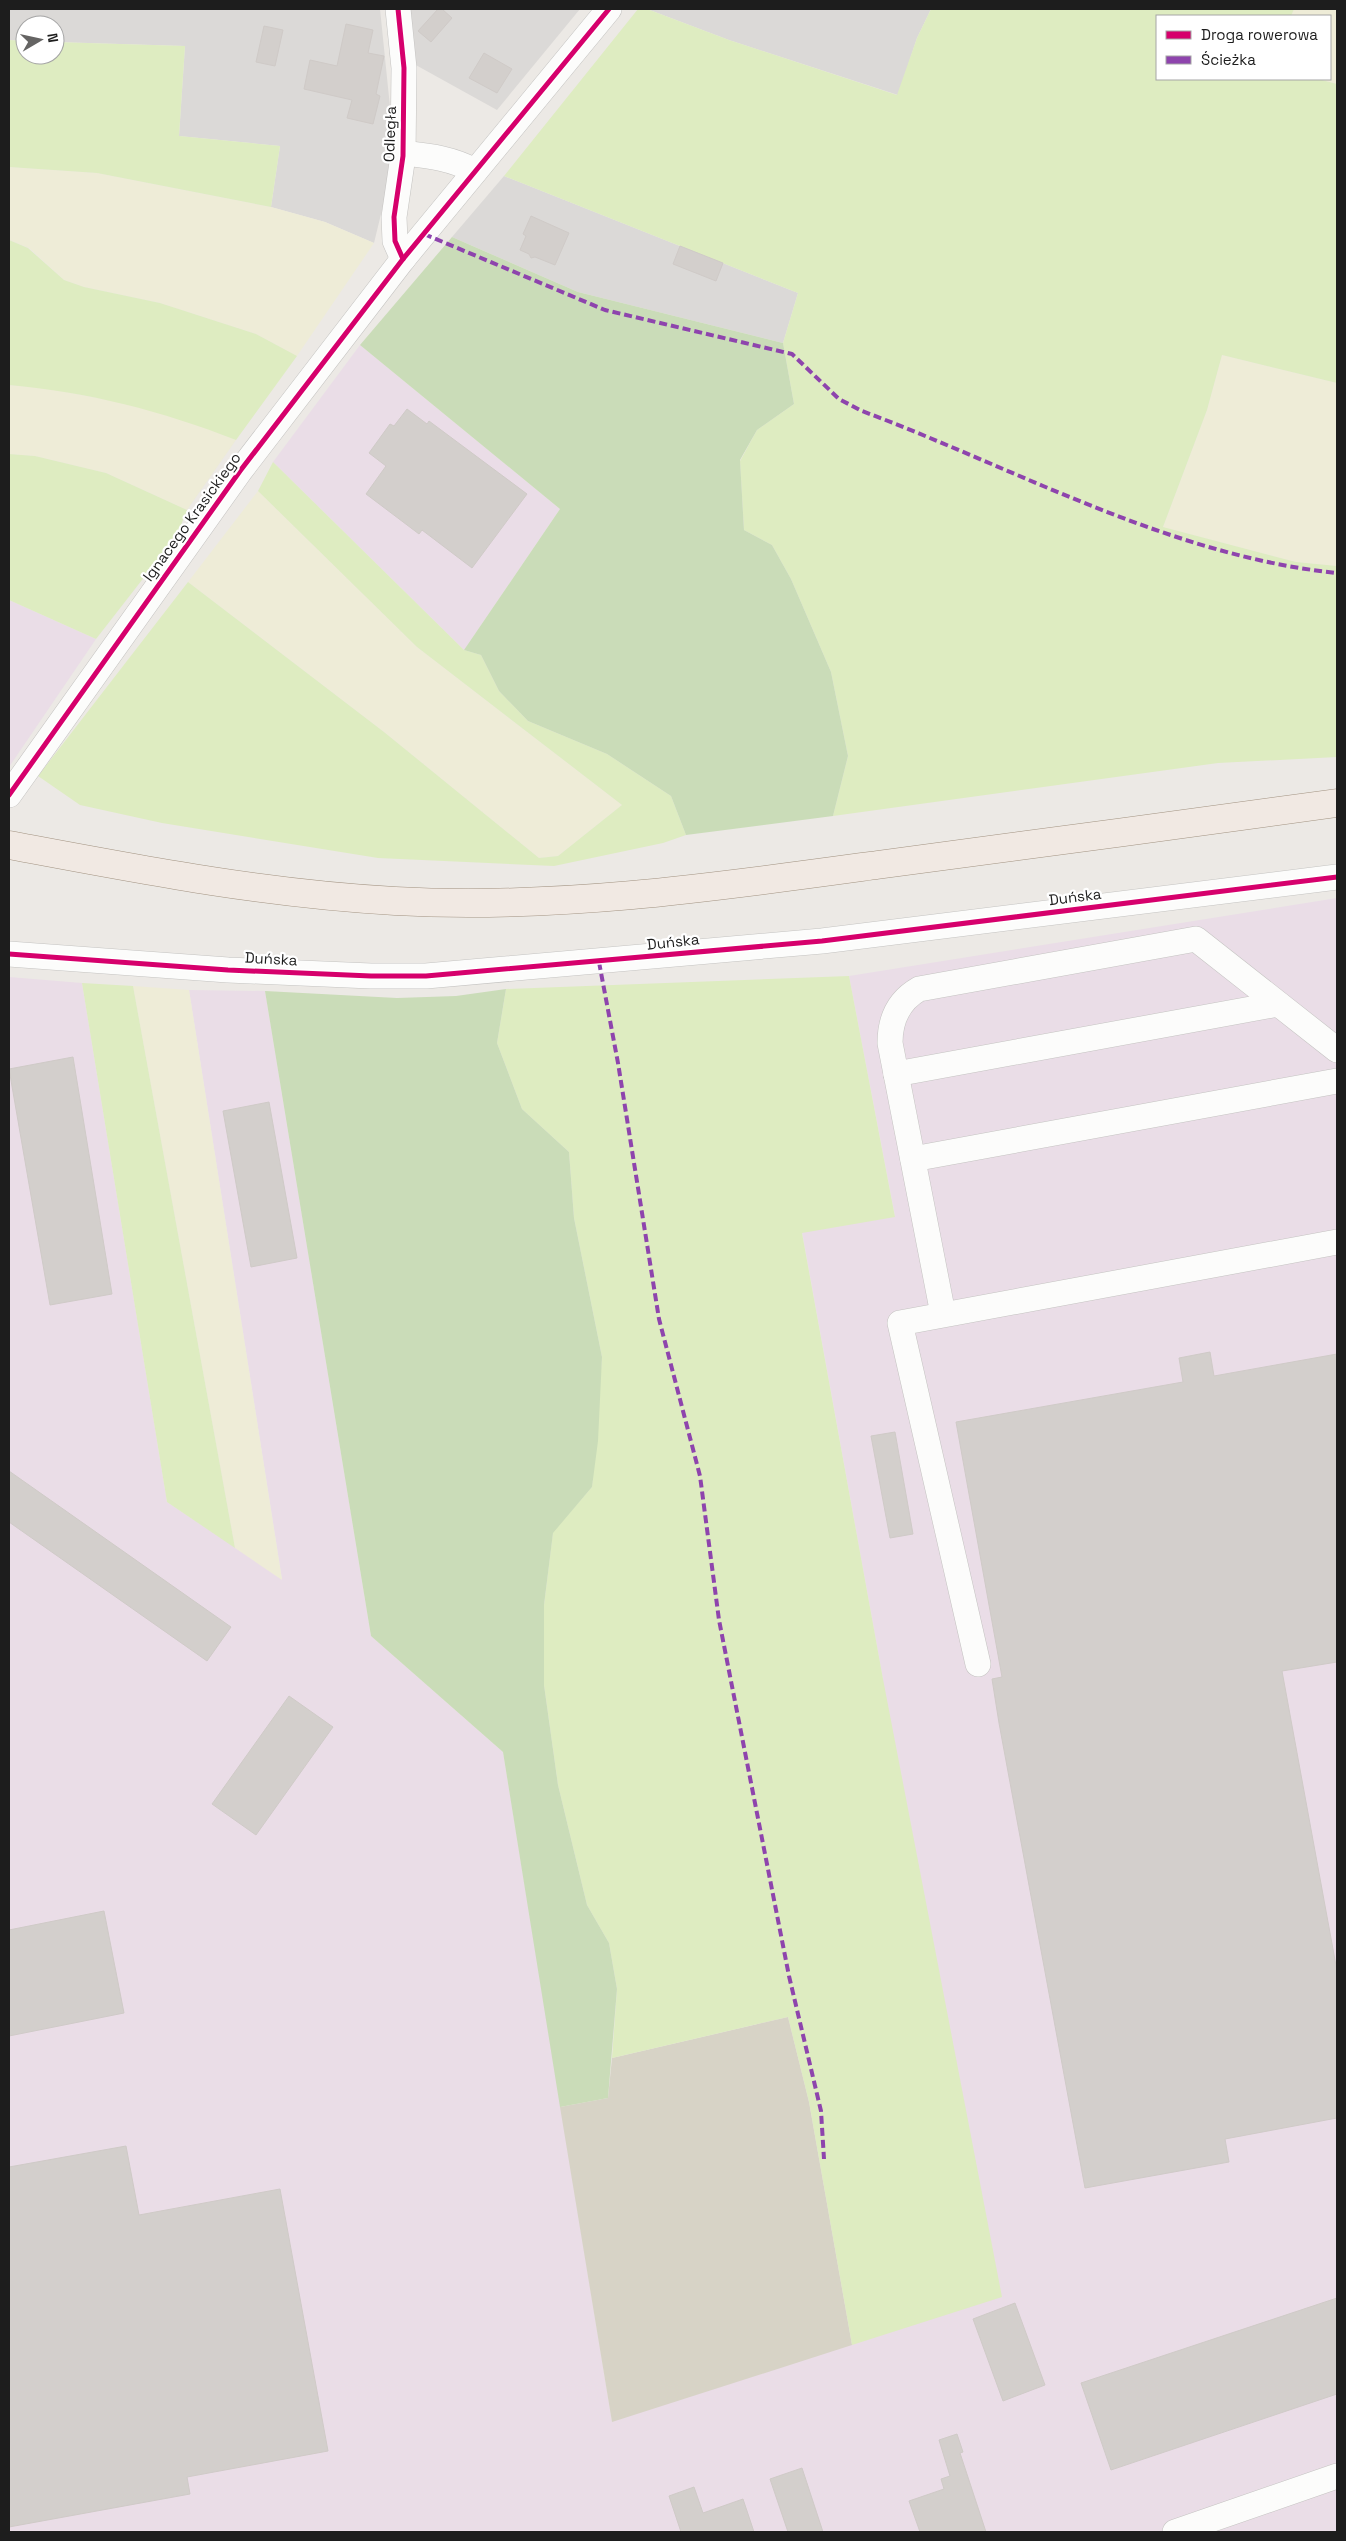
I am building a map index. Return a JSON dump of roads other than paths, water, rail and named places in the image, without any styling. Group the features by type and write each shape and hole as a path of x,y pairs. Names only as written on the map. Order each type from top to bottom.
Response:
{"main road":[{"path":"14,846 195,880 296,893 397,901 533,902 685,891 1337,803"}],"street":[{"name":"Odległa","path":"398,9 404,68 403,153 394,218 395,241 403,259"},
{"name":"Ignacego Krasickiego","path":"9,796 240,472 403,259 609,9"},
{"path":"403,153 440,157 459,162 475,171"},
{"name":"Duńska","path":"9,954 228,970 370,976 426,976 822,941 1337,877"},
{"path":"943,1314 890,1043 893,1019 900,1004 908,995 918,989 1196,939 1337,1050"},
{"path":"896,1074 1278,1004"},
{"path":"913,1159 1337,1081"},
{"path":"978,1664 900,1323 1337,1242"},
{"path":"1176,2532 1337,2476"}]}
